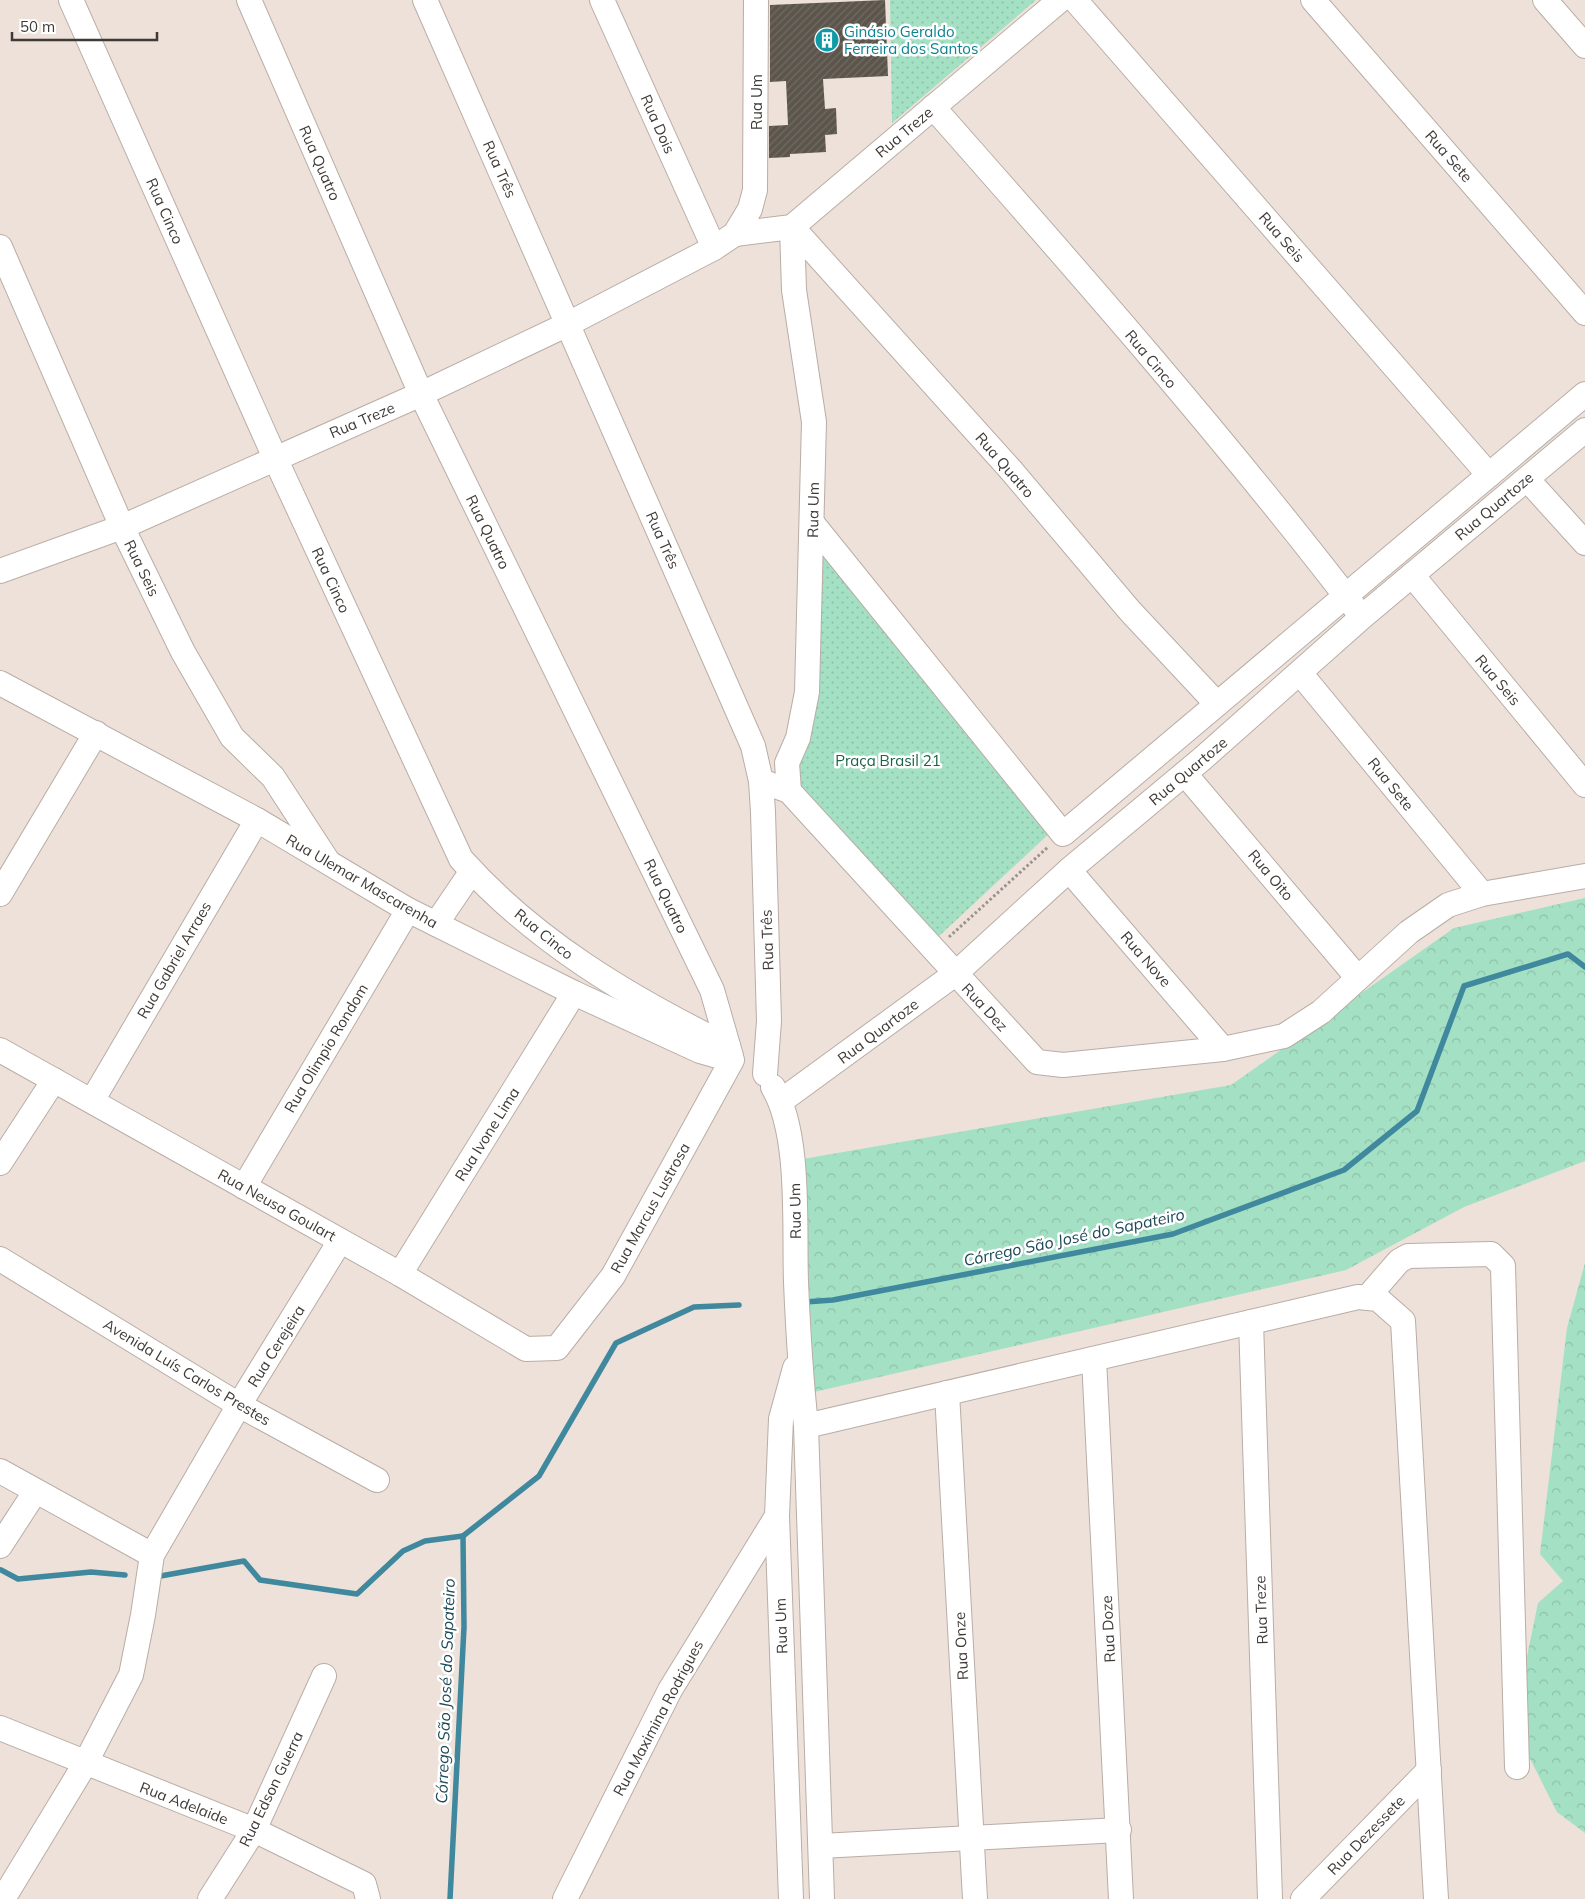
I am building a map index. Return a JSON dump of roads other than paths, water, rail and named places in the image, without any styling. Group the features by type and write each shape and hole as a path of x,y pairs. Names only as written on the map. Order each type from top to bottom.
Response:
{"street":[{"name":"Rua Cinco","path":"71,0 275,458 461,859 483,883 536,929 597,975 730,1053"},
{"name":"Rua Quatro","path":"249,0 421,394 712,990 730,1053"},
{"name":"Rua Três","path":"425,0 753,746 761,781 769,1021 765,1074"},
{"name":"Rua Dois","path":"602,0 714,248"},
{"name":"Rua Um","path":"714,248 735,234 750,209 755,190 756,0"},
{"name":"Rua Treze","path":"792,227 1060,0"},
{"name":"Rua Seis","path":"1075,0 1489,475"},
{"name":"Rua Sete","path":"1313,0 1585,313"},
{"path":"1545,0 1585,46"},
{"name":"Rua Cinco","path":"933,107 1061,252 1149,356 1362,617"},
{"name":"Rua Quatro","path":"792,227 1010,469 1130,610 1217,704"},
{"name":"Rua Um","path":"789,791 787,763 798,738 806,692 813,524 814,422 794,290 792,227"},
{"path":"735,234 792,227"},
{"name":"Rua Seis","path":"0,247 122,527 183,652 232,737 273,777 329,863"},
{"name":"Rua Treze","path":"1,572 122,527 421,394 568,324 714,248"},
{"name":"Rua Quartoze","path":"813,524 1063,834 1585,394"},
{"name":"Rua Quartoze","path":"781,1101 954,974 1069,870 1194,767 1362,617 1585,430"},
{"path":"1527,479 1585,543"},
{"name":"Rua Seis","path":"1412,575 1585,785"},
{"name":"Rua Sete","path":"1300,673 1482,894"},
{"path":"1252,675 1273,697"},
{"name":"Rua Ulemar Mascarenha","path":"0,683 257,820 408,910 574,993 700,1051 730,1053"},
{"path":"1194,767 1196,722"},
{"path":"0,894 96,733"},
{"name":"Rua Oito","path":"1194,767 1357,977"},
{"path":"761,781 789,791"},
{"name":"Rua Dez","path":"789,791 954,974 1037,1062 1063,1065 1222,1049"},
{"name":"Rua Gabriel Arraes","path":"92,1101 257,820"},
{"name":"Rua Nove","path":"1069,870 1222,1049"},
{"path":"436,924 472,871"},
{"path":"1222,1049 1284,1036 1321,1012 1357,977 1409,932 1448,905 1482,894 1585,876"},
{"name":"Rua Olimpio Rondom","path":"244,1187 408,910"},
{"name":"Rua Ivone Lima","path":"400,1274 574,993"},
{"name":"Rua Neusa Goulart","path":"0,1050 400,1274 526,1349 557,1348"},
{"path":"730,1053 765,1074"},
{"name":"Rua Marcus Lustrosa","path":"557,1348 612,1276 730,1053"},
{"name":"Rua Um","path":"765,1074 781,1101 794,1169 798,1355 806,1426 822,1899"},
{"path":"0,1163 54,1080"},
{"name":"Rua Cerejeira","path":"152,1555 239,1405 340,1241"},
{"path":"1367,1298 1399,1261 1408,1256 1492,1254 1503,1266 1517,1767"},
{"name":"Avenida Luís Carlos Prestes","path":"0,1259 239,1405 377,1480"},
{"path":"806,1426 1358,1297 1378,1299 1403,1320 1436,1899"},
{"name":"Rua Treze","path":"1251,1322 1270,1899"},
{"name":"Rua Um","path":"790,1899 777,1516 781,1420 798,1355"},
{"name":"Rua Doze","path":"1094,1359 1121,1899"},
{"name":"Rua Onze","path":"947,1393 975,1899"},
{"path":"0,1471 152,1555 131,1675 85,1764 3,1899"},
{"path":"0,1546 35,1492"},
{"name":"Rua Maximina Rodrigues","path":"564,1899 670,1690 777,1516"},
{"name":"Rua Edson Guerra","path":"210,1899 254,1830 324,1676"},
{"name":"Rua Adelaide","path":"0,1728 85,1764 254,1830 366,1892"},
{"name":"Rua Dezessete","path":"1303,1899 1429,1770"},
{"path":"820,1846 1119,1830"}],"waterway":[{"name":"Córrego São José do Sapateiro","path":"805,1302 833,1300 1173,1234 1344,1170 1417,1111 1464,986 1568,954 1585,967"},
{"name":"Córrego São José do Sapateiro","path":"463,1536 539,1476 616,1343 694,1307 739,1305"},
{"path":"155,1577 244,1561 260,1580 357,1594 403,1551 425,1541 463,1536"},
{"name":"Córrego São José do Sapateiro","path":"450,1899 464,1627 463,1536"},
{"path":"1,1570 18,1579 91,1572 125,1575"}],"place":[{"name":"Ginásio Geraldo Ferreira dos Santos","path":"827,40"}],"park label":[{"name":"Praça Brasil 21","path":"888,760"}]}
